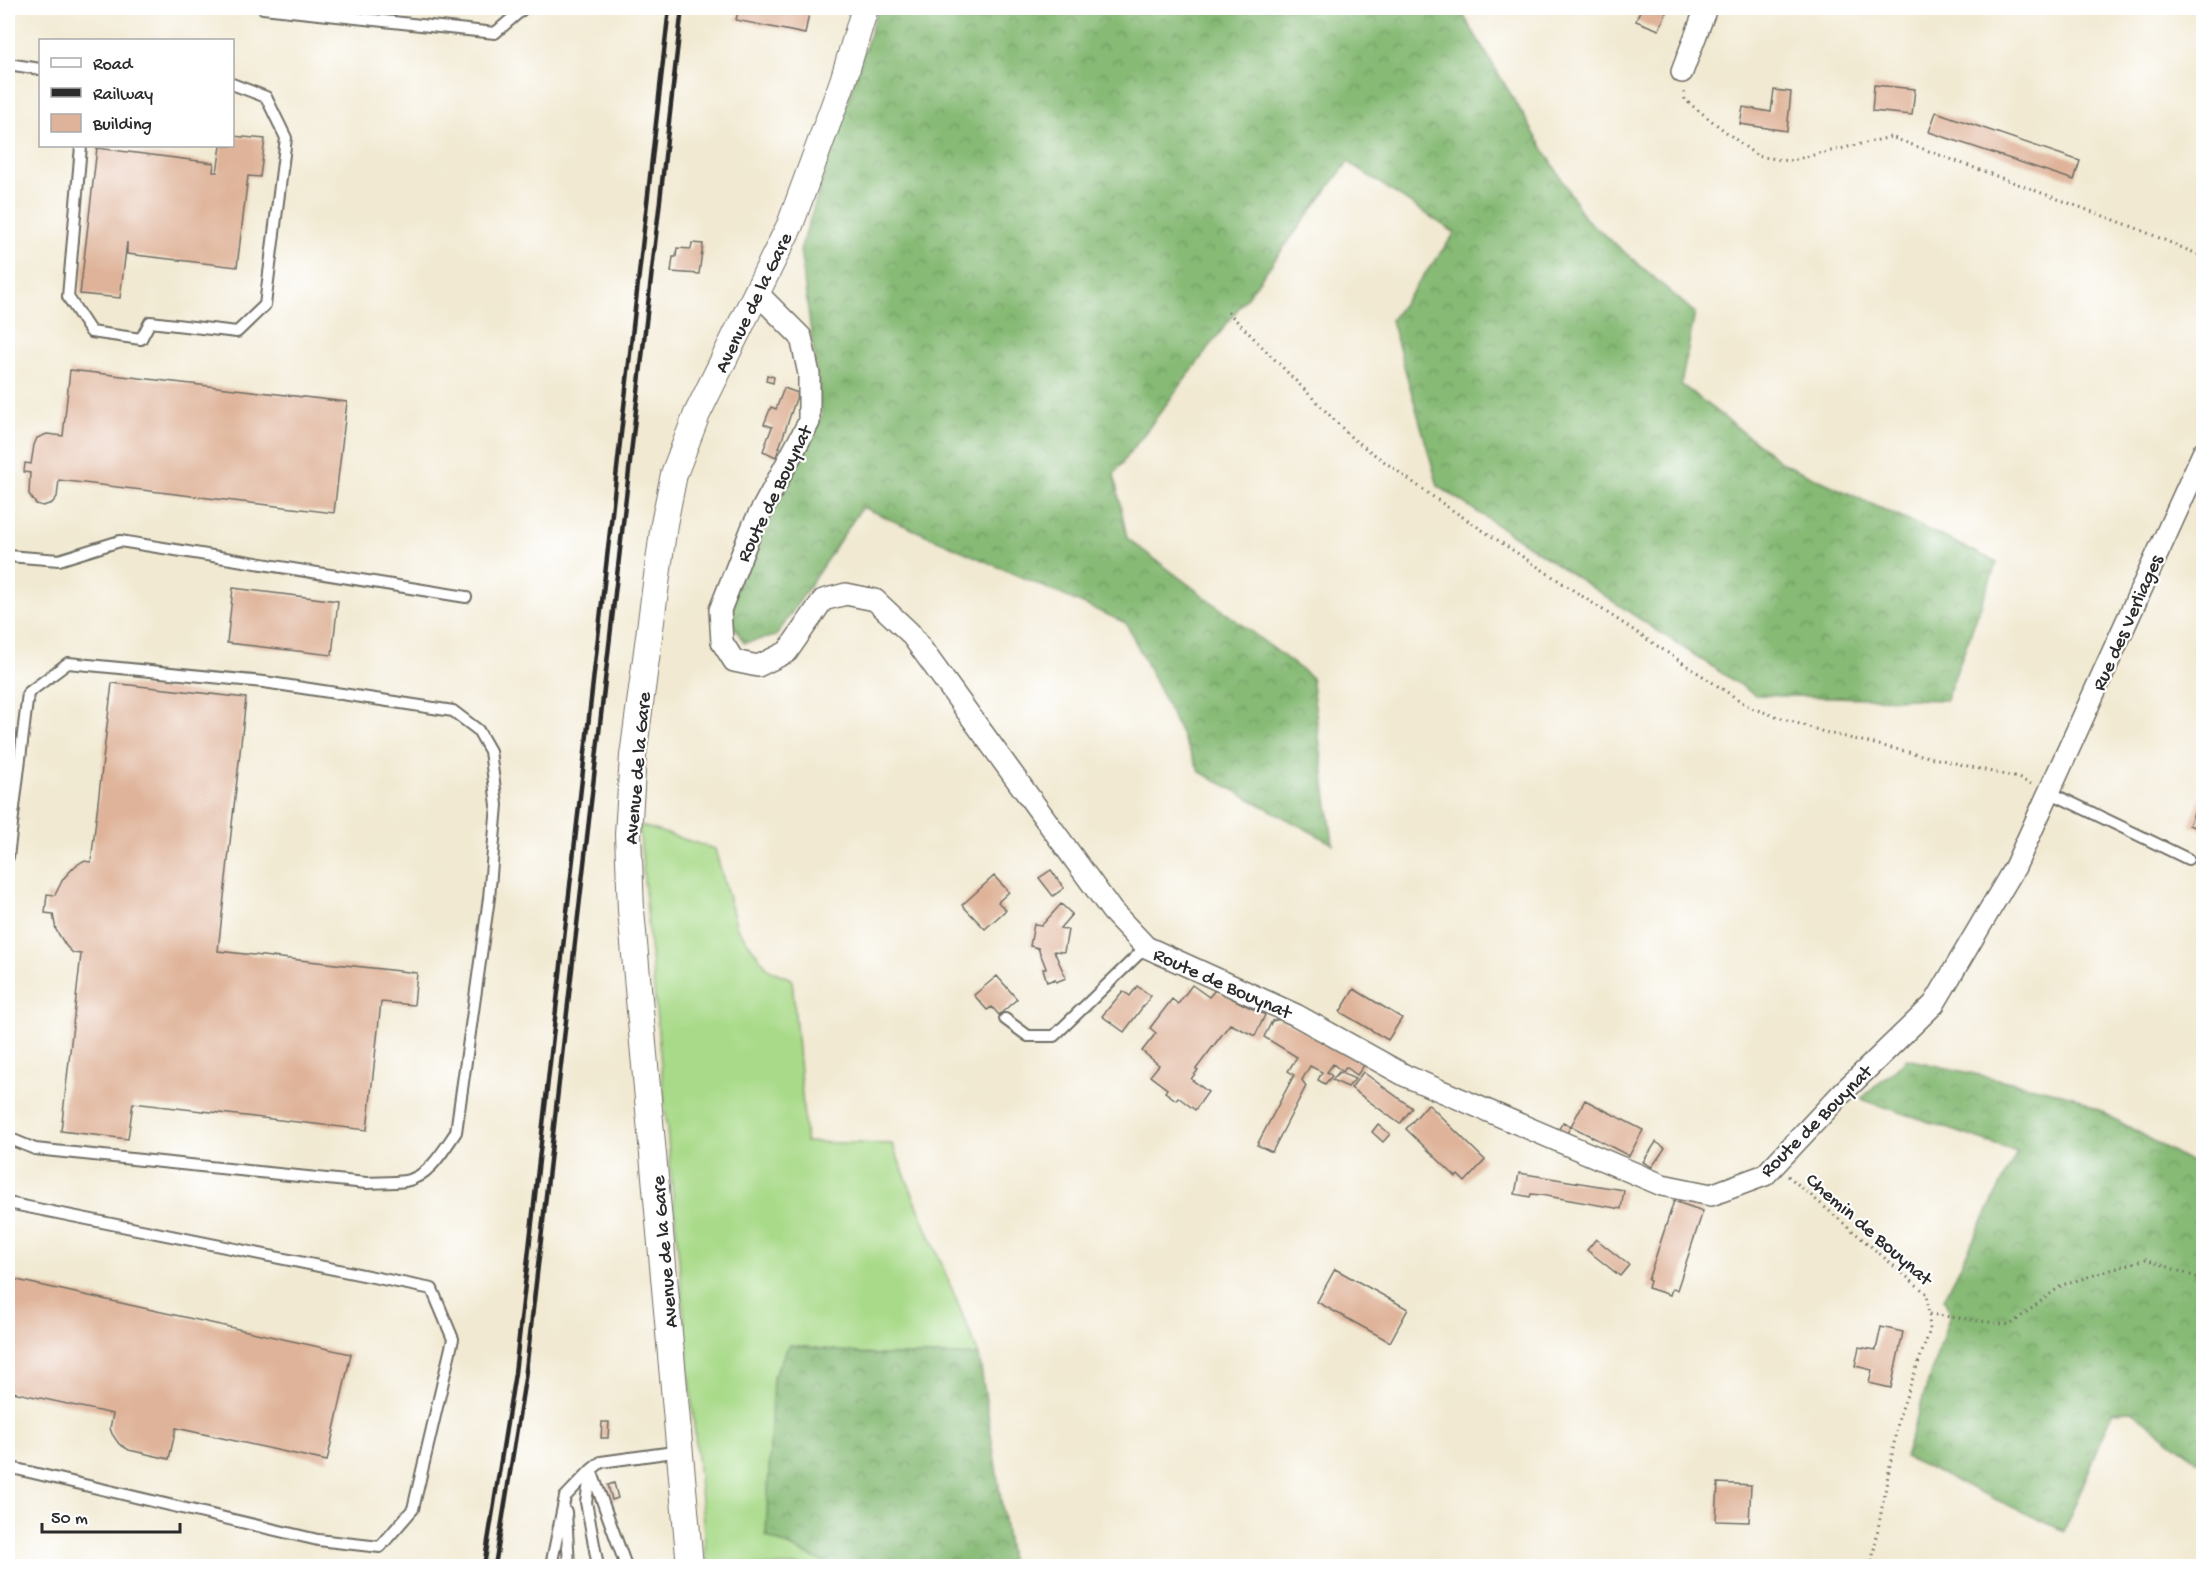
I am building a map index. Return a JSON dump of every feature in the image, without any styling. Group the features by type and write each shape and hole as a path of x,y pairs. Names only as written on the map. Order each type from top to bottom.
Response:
{"street":[{"name":"Avenue de la Gare","path":"690,1566 631,910 628,834 633,756 664,524 674,474 697,414 790,225 843,81 865,8"},
{"path":"1682,72 1706,8"},
{"name":"Route de Bouynat","path":"757,294 801,337 809,374 809,422 753,526 720,610 722,642 734,661 758,666 787,652 823,600 846,594 875,600 910,633 1112,911 1146,947 1296,1015 1406,1077 1662,1185 1711,1195 1765,1175 1843,1092 1934,1004 2015,867 2049,792"},
{"name":"Rue des Verliages","path":"2049,792 2204,452"}],"lane":[{"path":"263,8 495,33 524,8"},
{"path":"8,64 39,69"},
{"path":"81,147 68,297 91,332 141,339 150,322 237,332 265,306 286,138 266,98 234,85"},
{"path":"8,556 59,560 120,541 466,597"},
{"path":"8,857 28,693 68,663 264,682 453,711 478,730 490,751 497,805 490,886 456,1132 425,1173 407,1181 366,1183 35,1149 13,1140 8,1135"},
{"path":"2049,792 2188,859"},
{"path":"1005,1019 1028,1036 1054,1036 1146,947"},
{"path":"8,1203 432,1288 453,1339 413,1509 381,1547 318,1540 8,1467"},
{"path":"551,1566 565,1497 591,1470 601,1462 681,1451"},
{"path":"591,1470 586,1502 598,1566"},
{"path":"591,1470 626,1566"},
{"path":"565,1497 569,1566"}],"path":[{"path":"1682,72 1684,100 1757,156 1788,160 1891,137 2136,228 2204,257"},
{"path":"1228,312 1353,439 1446,506 1751,708 1824,732 2018,778 2049,792"},
{"name":"Chemin de Bouynat","path":"1776,1163 1787,1175 1927,1294 1930,1330 1899,1417 1871,1566"},
{"path":"1929,1314 2010,1324 2062,1285 2146,1259 2204,1280"}],"green space":[{"path":"878,8 1459,8 1585,218 1695,313 1681,384 1783,463 1997,562 1946,700 1755,695 1438,486 1391,320 1455,233 1348,162 1114,474 1127,538 1311,677 1333,844 1200,772 1126,623 862,507 776,636 744,643 733,624 734,592 822,415 800,250"},
{"path":"639,825 715,849 737,928 769,970 792,979 806,1142 892,1144 979,1355 875,1355 789,1345 766,1536 832,1566 707,1566"},
{"path":"1907,1059 2074,1096 2203,1169 2203,1465 2131,1411 2113,1412 2064,1531 1904,1457 1950,1314 1944,1299 2017,1152 1861,1099"},
{"path":"789,1345 875,1355 979,1355 1011,1566 832,1566 766,1536 773,1377"}],"building":[{"path":"739,8 810,8 805,34 736,20"},
{"path":"1641,8 1668,8 1659,30 1636,21"},
{"path":"1874,85 1915,89 1912,115 1872,111"},
{"path":"1774,90 1791,92 1787,131 1740,124 1743,107 1771,112"},
{"path":"1936,112 2080,161 2074,180 1929,132"},
{"path":"234,136 265,139 260,177 248,176 237,267 127,254 127,242 120,298 80,294 97,148 214,163 213,172 217,172 221,147 234,147"},
{"path":"692,243 703,244 699,274 671,272 677,248 691,249"},
{"path":"70,370 347,402 334,513 59,480 57,497 52,503 43,506 36,504 29,494 30,473 24,472 25,463 31,464 37,438 47,434 63,436"},
{"path":"767,375 774,377 773,383 766,381"},
{"path":"784,388 798,393 776,457 763,451 772,427 764,424 771,407 776,409"},
{"path":"233,588 338,601 332,655 227,643"},
{"path":"112,683 246,698 218,951 417,973 414,1005 381,1002 367,1130 133,1103 128,1139 61,1131 81,954 73,953 66,946 56,930 53,914 45,913 47,894 55,895 63,879 74,867 83,861 91,862"},
{"path":"2199,801 2204,803 2204,831 2189,825"},
{"path":"1051,870 1064,888 1053,896 1039,878"},
{"path":"994,876 1009,892 998,902 1006,910 985,929 962,905"},
{"path":"1061,904 1072,914 1060,928 1068,930 1064,952 1054,951 1066,978 1056,982 1055,979 1047,982 1043,969 1046,968 1038,948 1030,946 1034,924 1042,925"},
{"path":"997,976 1017,999 999,1015 992,1007 987,1010 974,995"},
{"path":"1192,985 1209,997 1215,990 1265,1015 1255,1036 1230,1024 1196,1069 1198,1070 1191,1079 1208,1092 1195,1110 1178,1097 1176,1100 1165,1092 1167,1089 1150,1076 1159,1065 1142,1051 1156,1033 1150,1028 1172,999 1178,1004"},
{"path":"1137,986 1151,996 1124,1032 1102,1016 1123,991 1130,996"},
{"path":"1354,989 1402,1018 1388,1040 1340,1012"},
{"path":"1281,1019 1365,1064 1357,1075 1346,1067 1343,1072 1333,1064 1327,1072 1332,1076 1325,1084 1318,1080 1322,1072 1310,1066 1302,1080 1306,1086 1272,1152 1257,1145 1294,1075 1288,1071 1297,1057 1264,1037 1272,1021"},
{"path":"1339,1072 1355,1079 1348,1087 1332,1080"},
{"path":"1363,1072 1412,1108 1400,1124 1351,1088"},
{"path":"1585,1100 1643,1130 1629,1156 1571,1126"},
{"path":"1428,1104 1485,1160 1465,1182 1458,1175 1456,1177 1406,1129"},
{"path":"1563,1122 1571,1126 1567,1133 1559,1129"},
{"path":"1378,1124 1390,1134 1383,1142 1372,1132"},
{"path":"1656,1142 1665,1148 1652,1167 1643,1162"},
{"path":"1519,1173 1624,1190 1621,1209 1541,1195 1531,1194 1530,1197 1515,1194"},
{"path":"1674,1201 1703,1211 1677,1290 1672,1289 1670,1295 1648,1288 1650,1281 1648,1280"},
{"path":"1596,1239 1629,1265 1620,1276 1587,1250"},
{"path":"1335,1269 1408,1309 1390,1342 1317,1302"},
{"path":"8,1278 351,1354 327,1461 176,1428 169,1459 129,1450 119,1444 110,1428 113,1414 8,1391"},
{"path":"1881,1327 1903,1332 1891,1388 1869,1383 1872,1370 1855,1366 1859,1347 1876,1350"},
{"path":"602,1422 609,1422 608,1438 601,1438"},
{"path":"614,1483 618,1498 612,1500 608,1485"},
{"path":"1718,1483 1751,1485 1749,1522 1716,1521"}],"railway":[{"path":"484,1566 515,1373 669,8"},
{"path":"495,1566 525,1379 682,8"}]}
